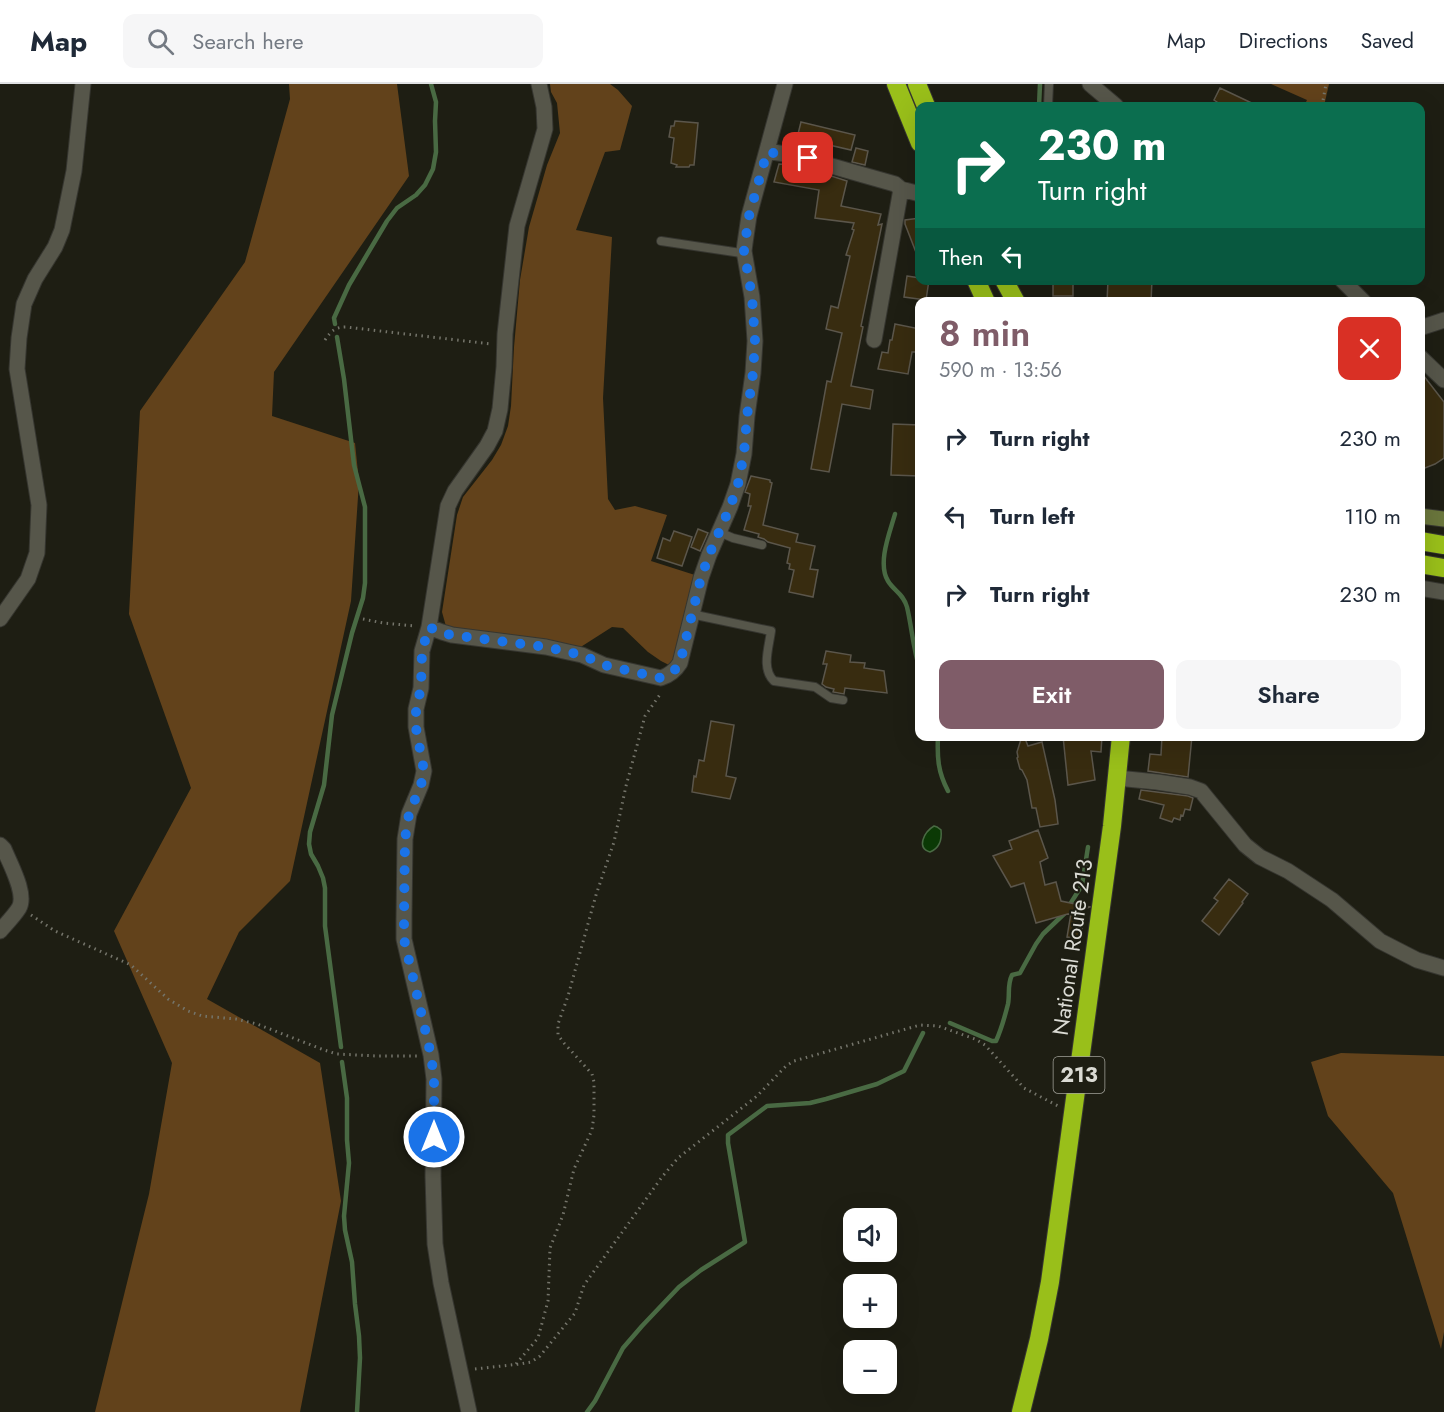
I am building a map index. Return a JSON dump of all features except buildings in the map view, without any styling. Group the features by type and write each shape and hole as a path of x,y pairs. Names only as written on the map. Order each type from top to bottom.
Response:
{"highway":[{"path":"896,84 915,130"},
{"path":"917,84 924,102"},
{"path":"1425,543 1444,545"},
{"path":"1425,565 1444,568"},
{"name":"National Route 213","path":"1021,1412 1050,1282 1112,826 1121,741"}],"street":[{"path":"0,619 28,579 37,553 39,505 17,369 19,338 24,304 62,230 74,171 83,84"},
{"path":"469,1412 441,1283 435,1244 434,1079 431,1055 404,939 405,839 409,814 424,771 416,728 416,709 421,688 422,651 429,627 448,506 455,491 495,431 500,409 504,346 517,226 545,129 544,107 539,84"},
{"path":"429,627 452,635 546,647 582,655 604,665 661,678 669,676 680,663 691,614 709,555 730,507 741,470 755,341 744,251 749,216 784,84"},
{"path":"1090,84 1111,102"},
{"path":"767,152 808,158 895,184 901,189 915,193"},
{"path":"874,340 901,189"},
{"path":"1347,285 1359,297"},
{"path":"1425,326 1444,320"},
{"path":"1425,362 1444,380"},
{"path":"1425,517 1444,519"},
{"path":"1425,589 1444,592"},
{"path":"1117,778 1190,787 1201,791 1245,845 1260,857 1288,871 1332,900 1380,941 1417,960 1444,968"},
{"path":"0,845 4,849 18,882 22,900 0,931"}],"lane":[{"path":"1048,102 1049,84"},
{"path":"661,242 741,253 744,251"},
{"path":"718,532 762,545"},
{"path":"691,614 771,632 766,670 769,677 774,681 815,687 831,698 843,700"}],"path":[{"path":"1323,102 1326,84"},
{"path":"325,340 332,330 346,327 504,346"},
{"path":"363,619 429,627"},
{"path":"516,1365 538,1338 548,1300 550,1248 563,1215 574,1169 592,1130 594,1115 592,1074 558,1035 558,1024 614,842 645,716 662,690 665,677"},
{"path":"19,907 55,931 131,965 168,999 202,1016 236,1019 257,1024 324,1050 346,1055 431,1055"},
{"path":"461,1371 516,1365 531,1362 540,1356 575,1313 584,1285 678,1158 757,1096 786,1066 794,1061 920,1025 938,1026 975,1039 985,1045 1024,1088 1073,1113"}],"shaded area":[{"path":"289,84 397,84 409,176 274,372 272,416 355,443 359,482 351,601 290,881 239,932 207,999 320,1063 341,1201 300,1412 95,1412 149,1194 172,1063 114,931 191,788 129,614 140,411 245,262 290,99"},
{"path":"550,84 610,84 632,106 620,150 605,152 576,230 612,237 603,398 608,499 615,510 635,506 667,515 651,561 698,576 673,667 648,652 623,628 612,627 576,650 447,630 442,612 457,515 463,497 492,460 508,426 520,280 529,227 547,165 560,133 557,103 551,92"},
{"path":"1271,84 1329,84 1325,102 1306,102 1307,100"},
{"path":"934,826 941,830 941,837 938,846 930,852 922,844 927,832"},
{"path":"1341,1053 1444,1056 1444,1332 1441,1349 1393,1193 1328,1116 1311,1062"}],"waterway":[{"path":"335,324 334,318 349,285 387,221 397,208 416,195 425,185 433,169 436,152 436,102 431,84"},
{"path":"1039,102 1040,84"},
{"path":"337,337 354,465 365,507 365,583 332,715 324,785 310,832 309,844 325,888 325,926 341,1047"},
{"path":"895,514 885,548 885,574 905,602 915,648"},
{"path":"938,741 939,765 948,791"},
{"path":"1069,906 1082,885 1088,847"},
{"path":"950,1023 996,1041 1008,1004 1012,975 1020,973 1043,934 1065,913"},
{"path":"587,1412 623,1348 642,1326 679,1287 745,1242 728,1135 767,1106 810,1103 826,1099 877,1084 904,1071 923,1033"},
{"path":"342,1062 347,1098 349,1163 344,1216 352,1262 360,1358 357,1412"}],"route":[{"path":"434,1137 434,1079 431,1055 404,939 405,839 409,814 424,771 416,728 416,709 421,688 422,651 429,627 452,635 546,647 582,655 604,665 661,678 669,676 676,669 680,663 701,578 738,484 744,454 755,341 752,297 744,251 749,216 758,181 767,152 808,158"}]}
